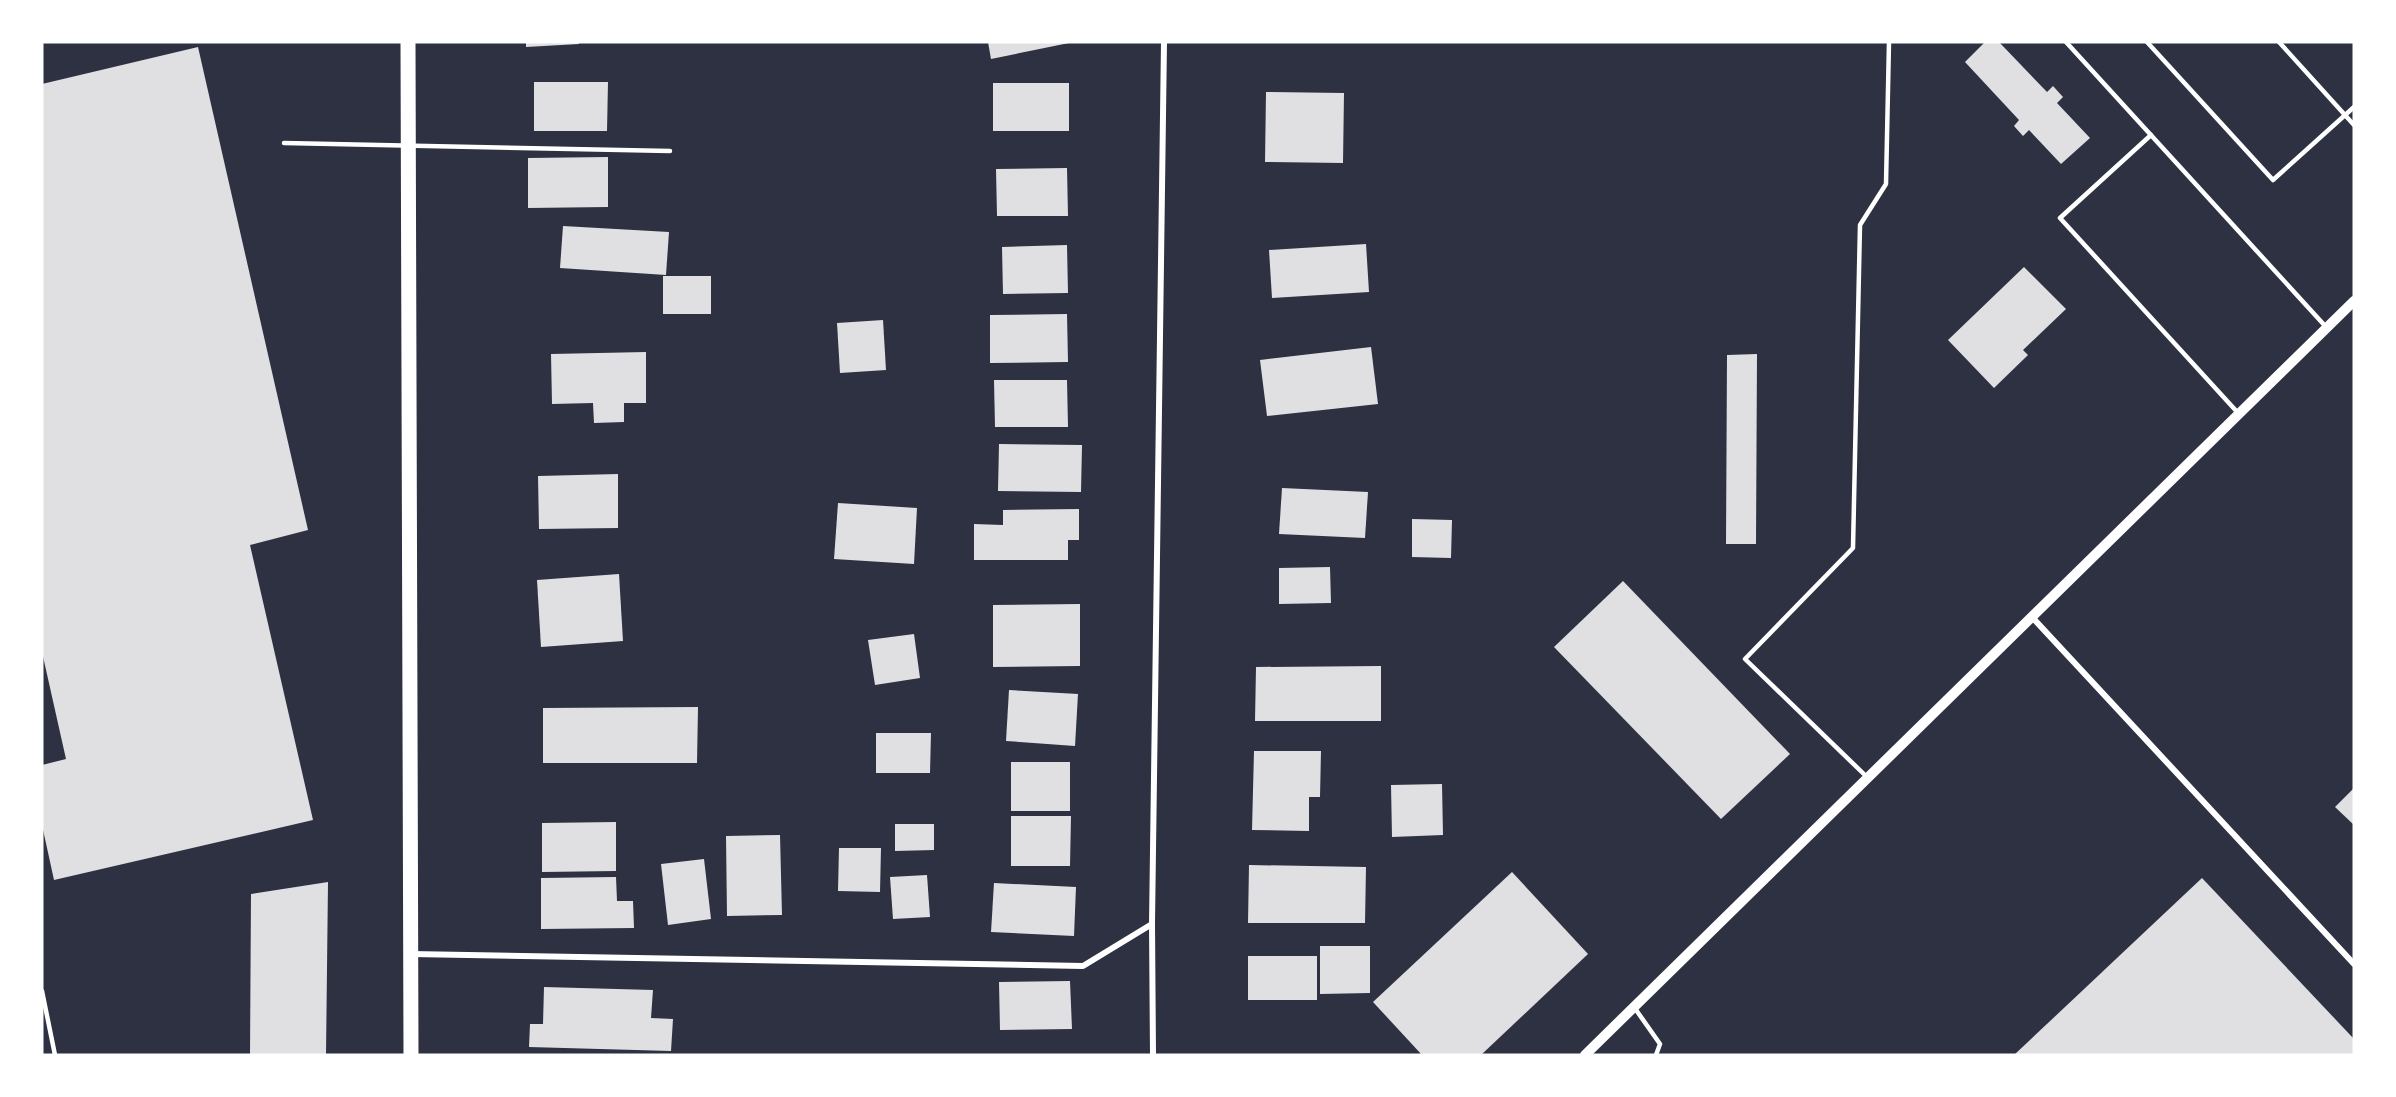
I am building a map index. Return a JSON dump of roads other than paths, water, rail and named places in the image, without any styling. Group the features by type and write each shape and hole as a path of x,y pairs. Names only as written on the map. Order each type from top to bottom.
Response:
{"main road":[{"path":"408,42 411,1055"}],"street":[{"path":"1153,1055 1152,924 1164,42"},
{"path":"1585,1055 2354,301"},
{"path":"2032,617 2354,964"},
{"path":"411,954 1083,966 1152,924"}],"lane":[{"path":"1868,778 1745,659 1853,548 1860,225 1887,184 1889,42"},
{"path":"2066,42 2327,328"},
{"path":"2147,42 2273,180 2354,107"},
{"path":"2279,42 2354,125"},
{"path":"2151,135 2060,218 2239,414"},
{"path":"284,143 670,151"},
{"path":"42,991 55,1055"},
{"path":"1634,1007 1660,1044 1656,1055"}]}
